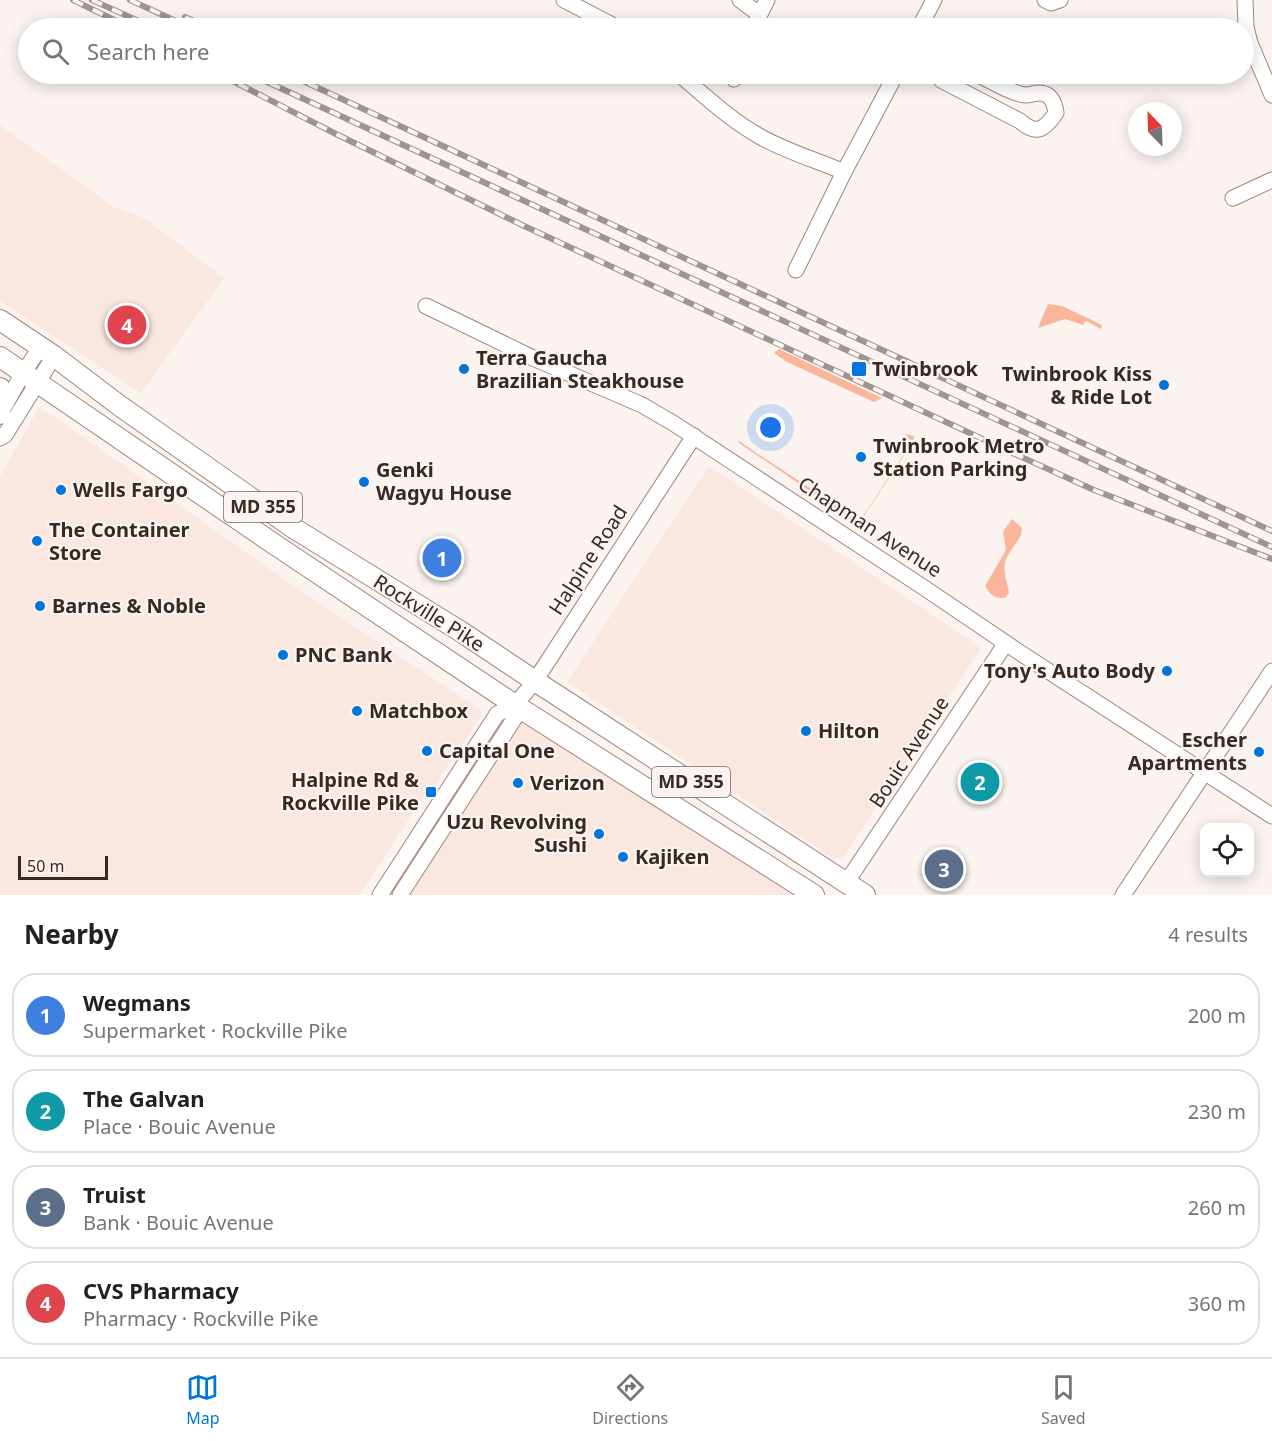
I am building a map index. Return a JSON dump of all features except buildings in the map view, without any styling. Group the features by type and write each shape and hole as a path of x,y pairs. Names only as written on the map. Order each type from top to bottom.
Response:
{"main road":[{"name":"Rockville Pike","path":"0,320 295,529 460,631 865,895"},
{"name":"Rockville Pike","path":"0,357 515,705 807,890"},
{"path":"0,388 0,414"},
{"path":"807,890 826,890 846,883"}],"street":[{"path":"564,0 599,18"},
{"path":"740,0 754,18"},
{"path":"757,18 766,0"},
{"path":"924,18 934,0"},
{"path":"1046,0 1051,3 1060,0"},
{"path":"1245,0 1246,18"},
{"path":"1254,52 1272,95"},
{"path":"691,84 723,112 759,136 844,172"},
{"path":"796,270 891,84"},
{"path":"949,84 1020,121 1029,129 1038,130 1047,125 1056,113 1055,104 1047,94 1038,92 1026,95 998,84"},
{"path":"1233,198 1272,180"},
{"name":"Chapman Avenue","path":"426,306 533,358 642,405 694,436 1272,816"},
{"path":"0,414 30,378 47,352"},
{"path":"0,438 5,435 30,378"},
{"name":"Halpine Road","path":"380,895 497,714 515,705 535,681 694,436"},
{"name":"Bouic Avenue","path":"846,883 1006,643"},
{"path":"1123,895 1272,670"},
{"name":"Halpine Road","path":"400,895 516,716 515,705"}],"shaded area":[{"path":"0,125 115,208 144,218 224,278 141,393 0,301"},
{"path":"1048,304 1062,306 1102,325 1101,329 1086,321 1083,325 1065,319 1038,328"},
{"path":"779,349 882,398 874,402 787,362 774,353"},
{"path":"39,408 292,585 481,710 482,715 434,786 428,789 360,895 0,895 0,476"},
{"path":"905,434 914,436 913,442 861,520 912,442"},
{"path":"739,441 755,452 859,520 856,522"},
{"path":"709,466 981,648 843,858 834,859 567,682"},
{"path":"1012,519 1022,528 1005,563 1009,593 1005,598 998,598 990,594 985,586 1006,550 1003,532"},
{"path":"516,716 792,895 400,895"}],"railway":[{"path":"73,0 110,18"},
{"path":"92,0 132,18"},
{"path":"130,0 169,18"},
{"path":"238,84 522,225 1004,449 1094,490 1272,559"},
{"path":"272,84 1272,547"},
{"path":"310,84 1272,531"}],"place":[{"name":"CVS Pharmacy","path":"127,325"},
{"name":"Terra Gaucha Brazilian Steakhouse","path":"464,369"},
{"name":"Twinbrook","path":"859,369"},
{"name":"Twinbrook Kiss & Ride Lot","path":"1164,385"},
{"name":"Twinbrook Metro Station Parking","path":"861,457"},
{"name":"Genki Wagyu House","path":"364,482"},
{"name":"Wells Fargo","path":"61,490"},
{"name":"The Container Store","path":"37,541"},
{"name":"Wegmans","path":"442,558"},
{"name":"Barnes & Noble","path":"40,606"},
{"name":"PNC Bank","path":"283,655"},
{"name":"Tony's Auto Body","path":"1167,671"},
{"name":"Matchbox","path":"357,711"},
{"name":"Hilton","path":"806,731"},
{"name":"Capital One","path":"427,751"},
{"name":"Escher Apartments","path":"1259,752"},
{"name":"The Galvan","path":"980,782"},
{"name":"Verizon","path":"518,783"},
{"name":"Halpine Rd & Rockville Pike","path":"431,792"},
{"name":"Uzu Revolving Sushi","path":"599,834"},
{"name":"Kajiken","path":"623,857"},
{"name":"Truist","path":"944,869"}]}
